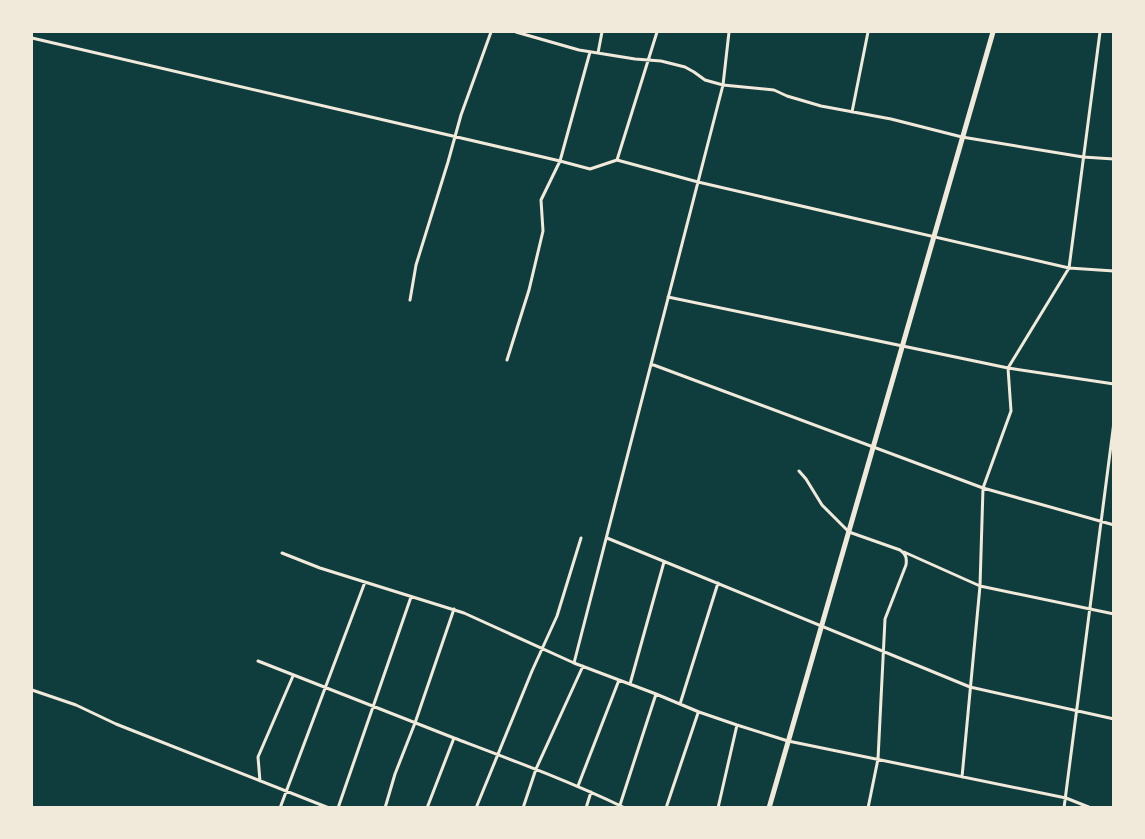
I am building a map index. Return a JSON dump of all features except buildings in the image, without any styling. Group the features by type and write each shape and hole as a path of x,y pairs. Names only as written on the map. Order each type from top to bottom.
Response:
{"highway":[{"path":"769,807 993,32"}],"street":[{"path":"410,300 416,265 477,67 491,32"},
{"path":"516,32 590,52 661,61 685,67 705,80 723,86 774,90 821,106 891,119 962,137 1083,157 1113,159"},
{"path":"597,53 602,32"},
{"path":"617,160 657,32"},
{"path":"574,663 723,86 729,32"},
{"path":"852,112 868,32"},
{"path":"962,777 980,586 983,488 1011,411 1008,368 1069,267 1100,32"},
{"path":"32,38 590,169 617,160 698,182 1069,267 1113,271"},
{"path":"507,360 529,290 543,231 541,200 560,161 590,52"},
{"path":"668,297 1008,368 1113,384"},
{"path":"651,364 983,488 1113,525"},
{"path":"1064,807 1113,422"},
{"path":"799,471 822,506 849,532 900,550 980,586 1113,614"},
{"path":"476,807 557,616 581,538"},
{"path":"607,538 970,687 1113,719"},
{"path":"868,807 878,759 885,619 906,565 906,557 900,550"},
{"path":"282,553 320,568 464,613 574,663 737,725 788,741 1066,798 1091,807"},
{"path":"630,684 664,561"},
{"path":"280,807 365,582"},
{"path":"680,704 718,583"},
{"path":"338,807 411,596"},
{"path":"385,807 453,609"},
{"path":"258,661 536,769 622,806 656,694"},
{"path":"523,807 536,769 583,666"},
{"path":"260,780 258,757 293,675"},
{"path":"578,786 619,680"},
{"path":"32,690 76,705 116,724 329,807"},
{"path":"666,807 699,712"},
{"path":"718,807 737,725"},
{"path":"427,807 454,738"},
{"path":"586,807 591,791"}]}
